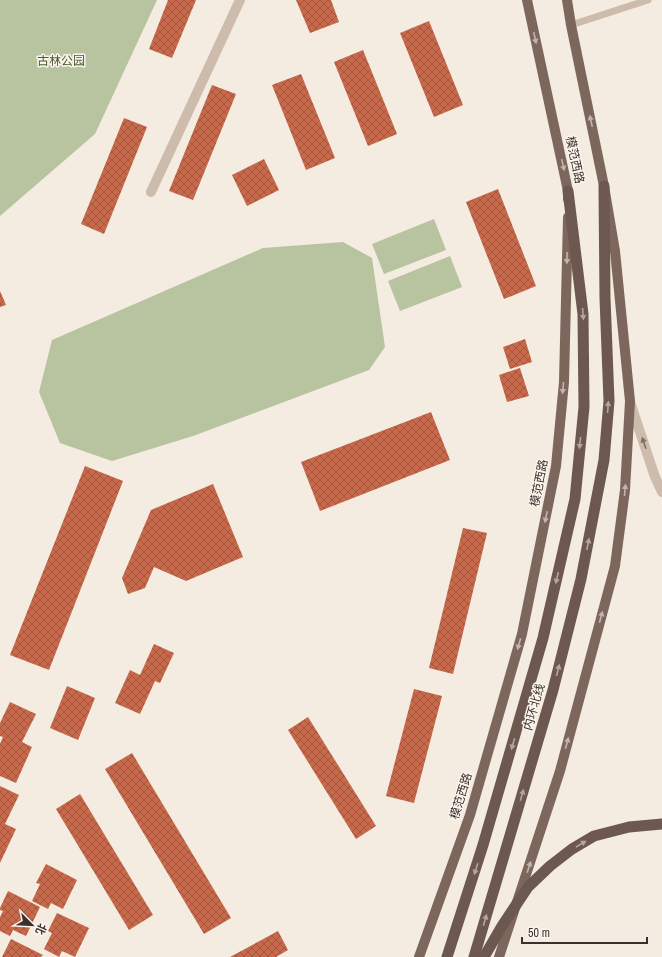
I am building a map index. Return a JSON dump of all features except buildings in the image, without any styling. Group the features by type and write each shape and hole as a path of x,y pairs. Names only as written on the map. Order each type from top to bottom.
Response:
{"highway":[{"name":"内环北线","path":"474,957 553,690 581,579 604,460 609,401 605,298 604,186"},
{"name":"内环北线","path":"447,957 483,845 543,638 575,499 584,407 583,314 568,191"},
{"path":"484,957 502,926 528,887 550,866 572,849 594,836 629,827 662,824"}],"main road":[{"name":"模范西路","path":"419,957 470,815 522,634 556,466 564,382 568,191 527,0"},
{"name":"模范西路","path":"500,957 560,771 615,566 625,490 630,401 615,251 604,186 567,0"}],"street":[{"path":"151,192 240,0"},
{"path":"630,401 655,477 662,492"}],"lane":[{"path":"571,25 648,0"}],"green space":[{"name":"古林公园","path":"0,0 157,0 95,134 0,216"},
{"path":"434,219 446,250 384,274 372,244"},
{"path":"343,242 372,258 385,347 369,370 193,436 112,461 60,443 39,392 52,340 263,248"},
{"path":"450,256 462,287 400,311 388,281"}]}
